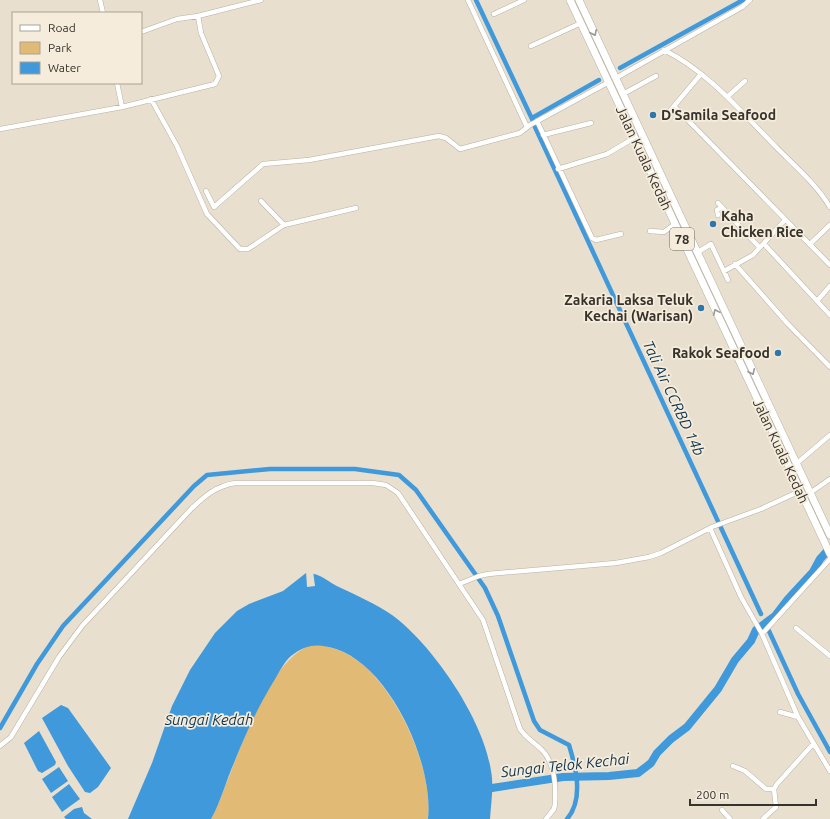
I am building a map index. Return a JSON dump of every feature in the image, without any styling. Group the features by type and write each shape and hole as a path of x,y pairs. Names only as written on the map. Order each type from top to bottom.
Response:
{"main road":[{"name":"Jalan Kuala Kedah","path":"570,0 581,23 607,67"},
{"name":"Jalan Kuala Kedah","path":"579,0 612,79 634,138 830,554"},
{"name":"Jalan Kuala Kedah","path":"612,79 623,94 829,533"},
{"path":"723,327 731,323"},
{"path":"770,427 776,421"}],"street":[{"path":"100,0 103,12"},
{"path":"142,32 177,19 198,16 261,0"},
{"path":"468,0 529,126"},
{"path":"494,14 524,0"},
{"path":"206,191 214,207 263,164 309,160 438,136 446,138 460,149 520,133 536,121 742,7 750,0"},
{"path":"0,130 122,107 209,86 218,81 220,76 201,33 198,16"},
{"path":"531,46 581,23"},
{"path":"664,50 678,57 728,97 818,188 830,207"},
{"path":"664,118 675,107 701,74"},
{"path":"623,94 656,76"},
{"path":"728,97 746,81"},
{"path":"117,84 122,107"},
{"path":"151,99 177,146 207,214 237,248 245,250 284,225 356,208"},
{"path":"675,107 830,265"},
{"path":"536,121 592,238 598,240 621,234"},
{"path":"543,135 591,123"},
{"path":"558,169 607,154 634,138"},
{"path":"261,201 284,225"},
{"path":"718,215 717,210 720,205 759,247"},
{"path":"724,271 753,255 786,220"},
{"path":"650,231 664,232 675,224"},
{"path":"810,244 830,225"},
{"path":"698,252 711,244 728,280"},
{"path":"765,245 830,315"},
{"path":"735,264 830,367"},
{"path":"817,301 830,286"},
{"path":"796,464 830,434"},
{"path":"810,493 830,478"},
{"path":"0,746 11,737 59,657 82,626 192,508 210,492 222,486 249,482 279,484 373,482 390,487 398,493 406,503 485,626 520,729 546,754 553,774 555,804 554,809 546,819"},
{"path":"459,584 479,576 616,563 649,557 669,549 724,522 761,509 800,491"},
{"path":"711,528 741,597 761,632 798,717 830,771"},
{"path":"761,632 830,560"},
{"path":"796,628 830,656"},
{"path":"780,712 798,717"},
{"path":"764,819 776,807 774,789 777,784 814,744"},
{"path":"732,766 745,771 766,789 774,789"},
{"path":"722,810 730,819"}],"green space":[{"path":"317,644 340,651 354,658 369,671 384,688 397,708 409,730 425,777 428,799 428,819 211,819 220,800 240,747 266,692 282,669 298,652"}],"water":[{"name":"Sungai Kedah","path":"306,573 316,574 392,615 408,628 439,664 467,707 478,729 486,751 491,771 492,783 490,819 428,819 428,797 424,772 416,746 405,720 391,696 374,676 356,659 336,649 318,645 307,647 297,652 288,659 281,669 242,742 218,805 211,819 128,819 152,763 172,706 190,670 215,633 237,611 249,604 283,591"},
{"path":"61,705 68,708 111,768 98,787 90,793 85,792 68,766 42,718"},
{"path":"39,731 56,762 55,765 42,773 38,771 24,743"},
{"path":"59,767 68,781 51,793 42,779"},
{"path":"69,784 80,799 62,812 52,797"},
{"path":"82,807 84,813 92,819 66,819 64,817 74,809"}],"pier":[{"path":"306,571 313,571 315,586 307,587"}],"waterway":[{"path":"476,0 533,121"},
{"path":"620,68 743,0"},
{"path":"532,118 599,80"},
{"name":"Tali Air CCRBD 14b","path":"535,127 761,614"},
{"path":"0,728 37,664 63,626 194,486 207,475 270,469 355,469 399,475 416,490 485,588 498,616 534,721 540,730 569,745 576,773 577,793 572,811 567,819"},
{"name":"Sungai Telok Kechai","path":"481,792 492,788 563,777 609,776 638,773 651,763 657,753 671,739 687,727 718,689 735,660 751,641 756,630 775,616 788,599 813,572 820,559 830,548"},
{"name":"Tali Air CCRBD 14b","path":"769,631 798,694 830,752"}],"place":[{"name":"D'Samila Seafood","path":"653,115"},
{"name":"Kaha Chicken Rice","path":"713,224"},
{"name":"Zakaria Laksa Teluk Kechai (Warisan)","path":"701,308"},
{"name":"Rakok Seafood","path":"778,353"}]}
